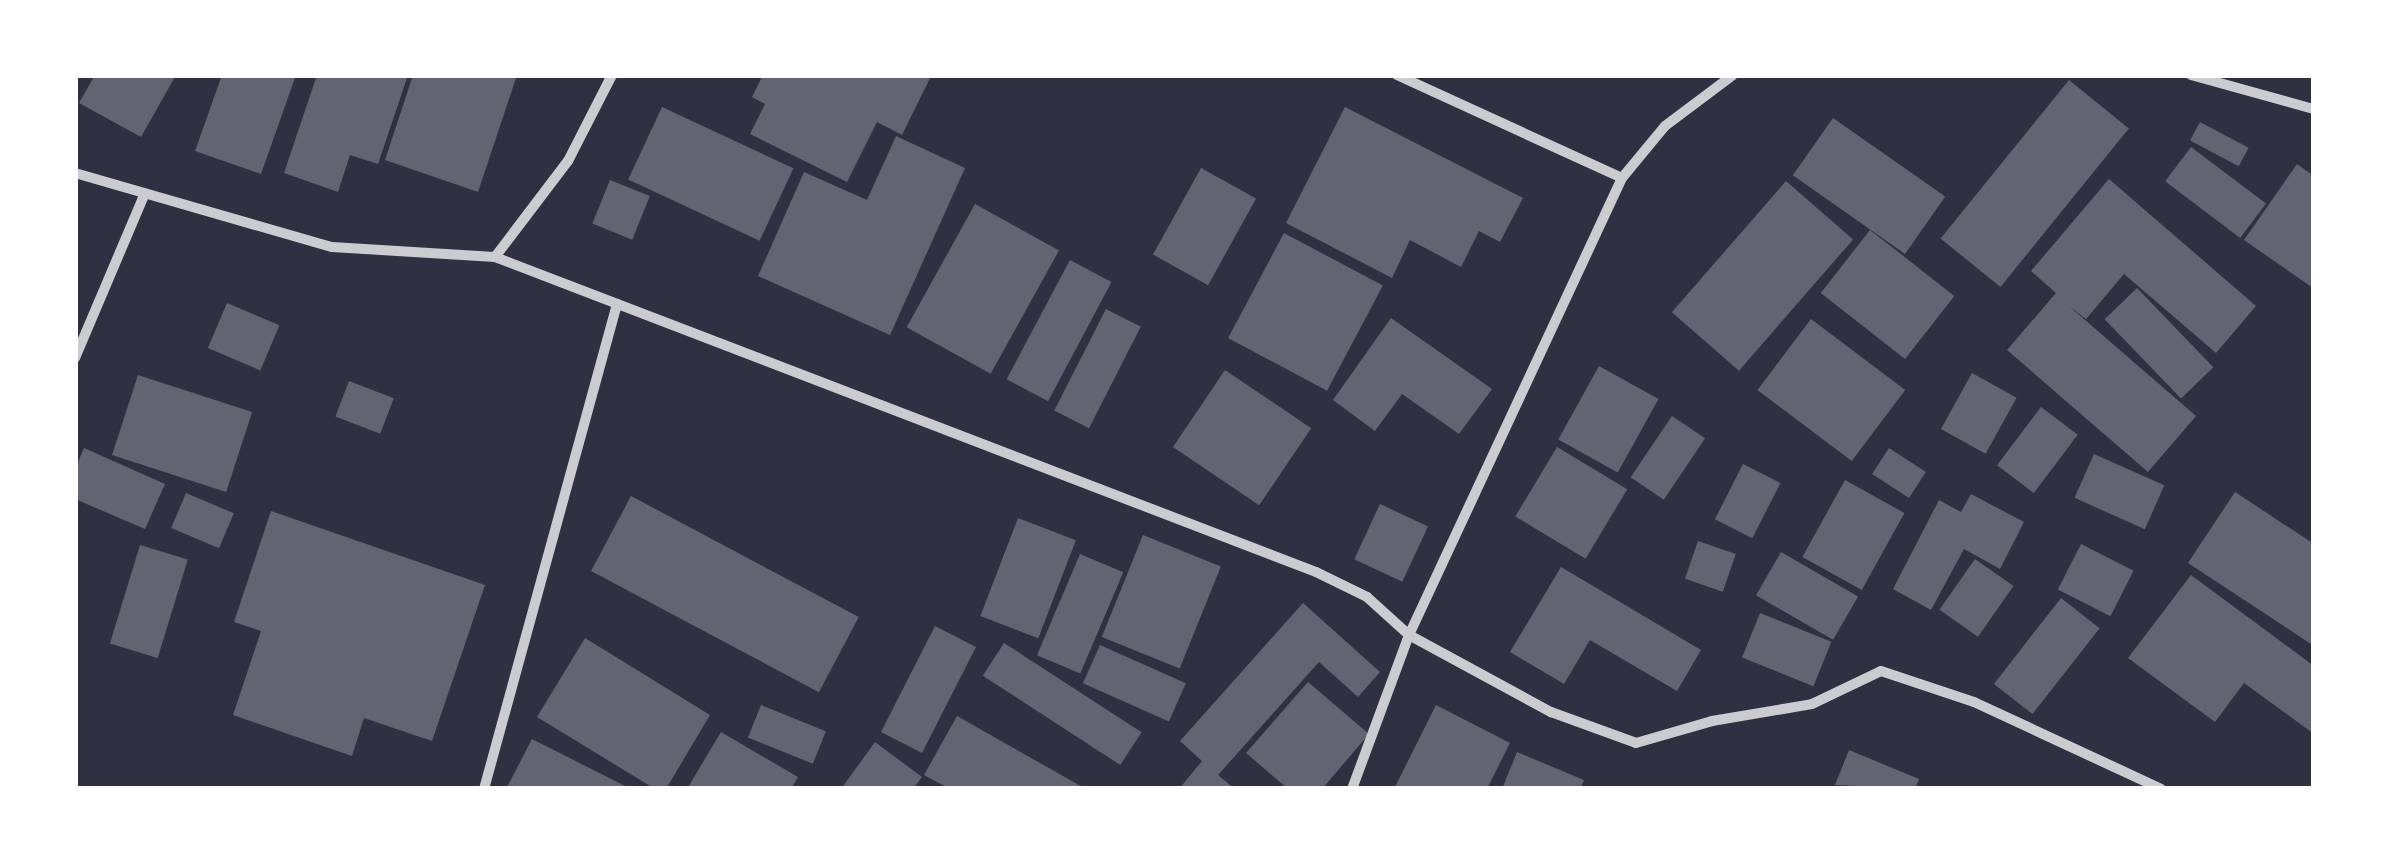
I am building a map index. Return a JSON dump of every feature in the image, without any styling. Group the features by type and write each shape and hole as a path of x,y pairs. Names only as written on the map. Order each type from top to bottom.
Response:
{"street":[{"path":"496,258 568,160 612,75"},
{"path":"1398,75 1622,178"},
{"path":"1352,789 1409,635 1622,178 1665,126 1734,75"},
{"path":"2191,75 2314,108"},
{"path":"75,174 332,247 496,258 1316,572 1367,598 1409,635 1551,712 1636,743 1712,722 1812,704 1882,671 1974,702 2161,789"},
{"path":"75,358 145,193"},
{"path":"484,789 617,304"}],"building":[{"path":"95,75 176,75 141,137 79,103"},
{"path":"222,75 296,75 261,174 195,151"},
{"path":"317,75 408,75 378,164 350,155 338,192 284,173"},
{"path":"413,75 517,75 478,192 385,160"},
{"path":"763,75 931,76 902,135 877,122 847,182 750,134 765,104 752,97"},
{"path":"2069,80 2129,128 2000,287 1941,239"},
{"path":"662,107 793,168 760,241 628,180"},
{"path":"1345,107 1523,198 1500,242 1479,231 1461,267 1410,240 1392,278 1286,223"},
{"path":"1833,118 1945,197 1905,254 1793,175"},
{"path":"2200,122 2249,148 2239,166 2190,141"},
{"path":"896,136 965,168 890,335 758,276 804,172 867,200"},
{"path":"2191,147 2266,204 2240,238 2165,181"},
{"path":"2297,164 2314,176 2313,288 2244,240"},
{"path":"1201,168 1256,199 1208,285 1153,255"},
{"path":"2109,179 2256,306 2216,353 2124,274 2086,319 2069,306 2196,416 2148,472 2007,350 2056,293 2031,271"},
{"path":"610,180 650,196 632,240 592,224"},
{"path":"1786,181 1853,239 1739,371 1672,312"},
{"path":"975,204 1059,251 991,374 907,327"},
{"path":"1870,230 1954,296 1905,359 1821,293"},
{"path":"1284,233 1383,286 1327,391 1228,338"},
{"path":"1070,260 1111,282 1048,401 1007,379"},
{"path":"2137,288 2213,367 2181,398 2105,319"},
{"path":"227,303 279,325 260,370 208,348"},
{"path":"1106,309 1141,327 1089,428 1054,411"},
{"path":"1391,318 1492,389 1459,434 1402,394 1375,431 1333,400"},
{"path":"1811,319 1905,390 1852,461 1757,390"},
{"path":"1599,366 1658,399 1618,472 1558,439"},
{"path":"1225,370 1311,428 1259,505 1173,447"},
{"path":"1972,373 2017,398 1986,454 1941,429"},
{"path":"138,375 252,412 226,492 112,455"},
{"path":"349,381 394,398 380,434 335,416"},
{"path":"2041,407 2078,435 2034,493 1997,465"},
{"path":"1672,416 1705,438 1664,500 1631,477"},
{"path":"1557,447 1627,489 1586,559 1515,516"},
{"path":"84,448 165,484 145,529 75,499 75,469"},
{"path":"1889,448 1926,472 1909,498 1872,474"},
{"path":"2094,454 2164,485 2145,529 2074,498"},
{"path":"1743,464 1780,483 1752,538 1715,519"},
{"path":"1845,480 1904,513 1862,590 1802,557"},
{"path":"2235,492 2314,544 2314,646 2188,563"},
{"path":"186,493 234,513 219,548 171,528"},
{"path":"1971,494 2024,522 2000,569 1964,549 1931,610 1893,589 1939,500 1961,512"},
{"path":"631,496 859,617 819,692 591,571"},
{"path":"1380,504 1428,526 1402,582 1354,559"},
{"path":"271,511 485,585 432,741 364,718 352,756 233,715 261,631 234,622"},
{"path":"1018,518 1076,540 1038,638 980,616"},
{"path":"1143,535 1221,566 1180,668 1102,637"},
{"path":"1698,541 1736,554 1723,592 1685,579"},
{"path":"2081,544 2134,571 2110,616 2058,589"},
{"path":"140,545 188,560 158,658 110,643"},
{"path":"1781,552 1858,597 1833,640 1756,595"},
{"path":"1080,554 1123,572 1080,674 1037,655"},
{"path":"1975,559 2014,586 1978,637 1939,610"},
{"path":"1561,567 1701,650 1677,691 1590,640 1564,684 1510,652"},
{"path":"2191,575 2314,666 2314,734 2244,683 2215,722 2128,658"},
{"path":"2061,598 2100,628 2033,714 1994,684"},
{"path":"1303,603 1380,672 1358,697 1319,662 1218,775 1235,789 1179,789 1202,761 1180,741"},
{"path":"1760,613 1831,642 1813,686 1742,658"},
{"path":"935,626 976,647 922,753 881,732"},
{"path":"585,638 710,715 666,789 655,789 537,717"},
{"path":"1004,643 1142,732 1120,765 983,676"},
{"path":"1100,645 1186,683 1169,722 1083,683"},
{"path":"1308,682 1369,734 1322,789 1288,789 1246,753"},
{"path":"761,705 826,731 813,764 748,737"},
{"path":"1436,705 1510,743 1487,789 1394,789"},
{"path":"957,716 1086,789 950,789 924,775"},
{"path":"721,732 798,777 791,789 687,789"},
{"path":"532,739 631,789 506,789"},
{"path":"875,742 922,777 913,789 841,789"},
{"path":"1849,750 1919,779 1915,789 1835,785"},
{"path":"1517,752 1584,780 1580,789 1502,789"}]}
